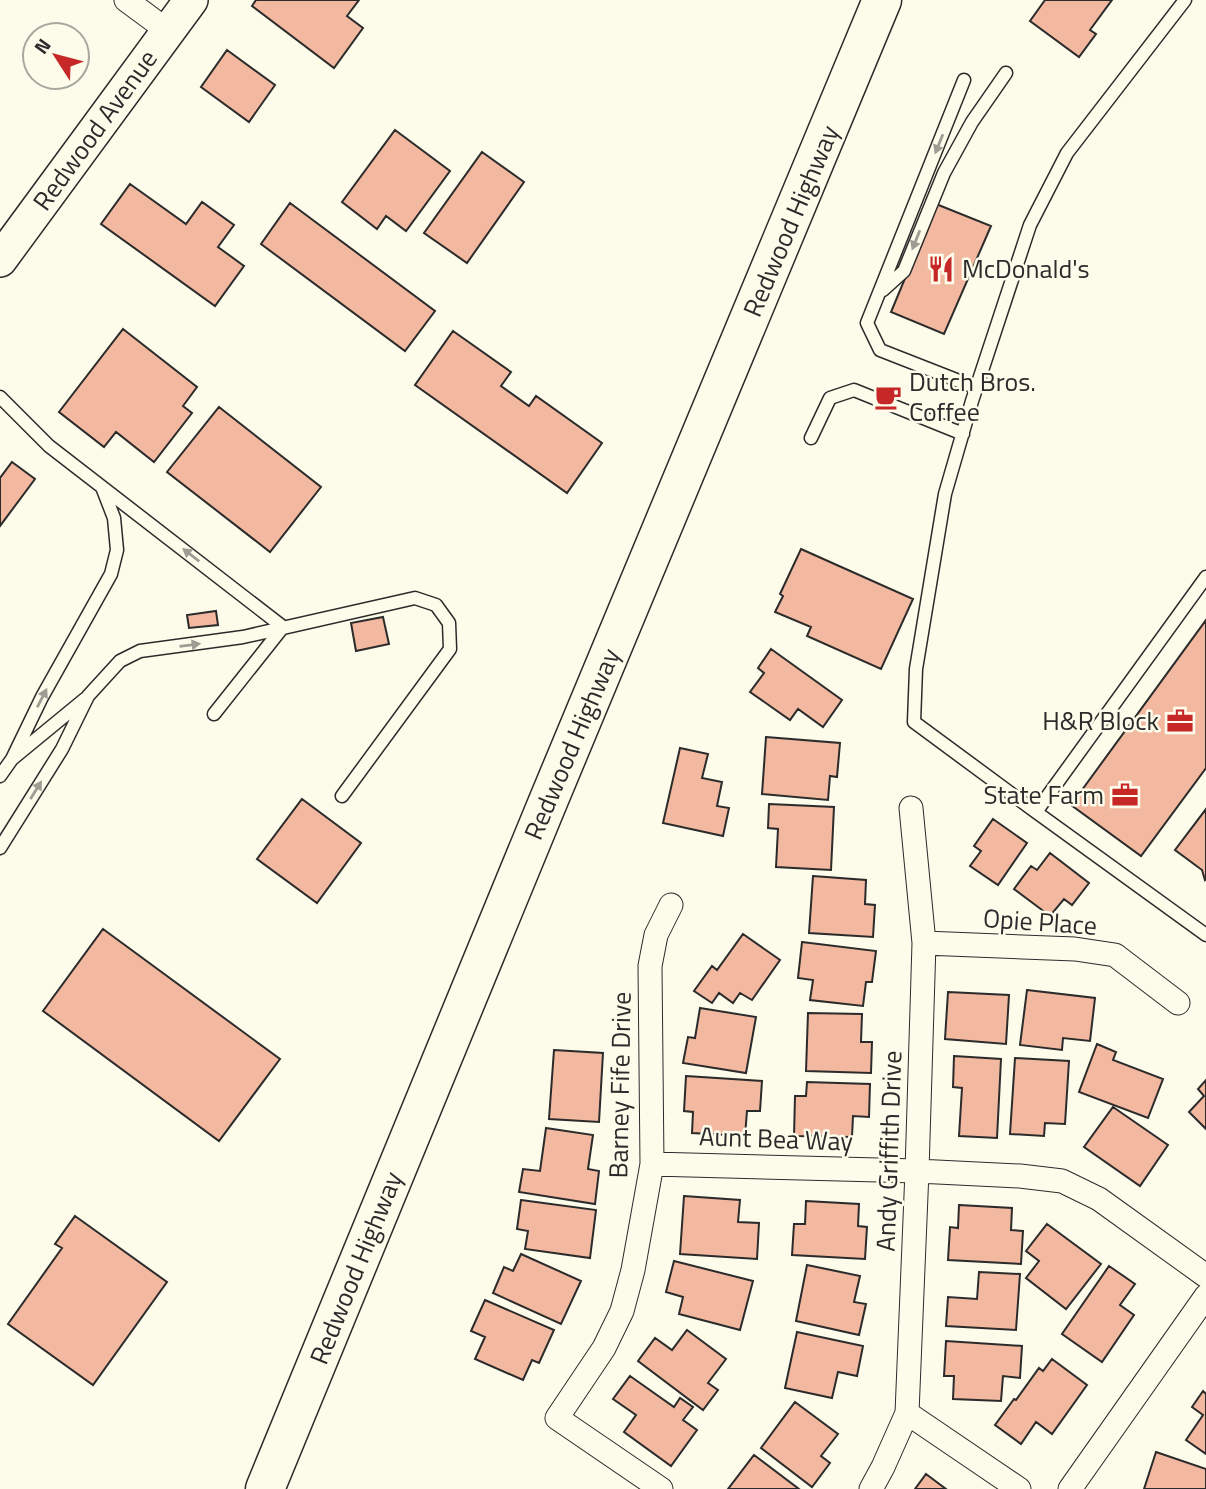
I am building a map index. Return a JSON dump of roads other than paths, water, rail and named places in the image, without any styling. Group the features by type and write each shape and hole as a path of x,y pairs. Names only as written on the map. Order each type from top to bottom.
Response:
{"highway":[{"name":"Redwood Highway","path":"265,1489 882,0"}],"main road":[{"name":"Redwood Avenue","path":"0,260 191,0"}],"street":[{"path":"126,0 168,31"},
{"name":"Andy Griffith Drive","path":"871,1489 907,1413 925,943 911,808"},
{"name":"Barney Fife Drive","path":"662,1489 557,1418 604,1348 622,1311 633,1270 652,1164 650,966 656,934 671,905"},
{"name":"Opie Place","path":"925,943 1075,949 1115,956 1178,1003"},
{"name":"Aunt Bea Way","path":"652,1164 917,1171 1062,1181 1099,1199 1206,1276"},
{"path":"1070,1489 1206,1296"},
{"path":"907,1413 1019,1489"}],"lane":[{"path":"1185,0 1067,153 1030,225 945,494 916,669 914,722 1206,935"},
{"path":"879,295 904,271 944,173 972,122 1006,73"},
{"path":"964,80 867,323 880,351 977,388"},
{"path":"811,438 830,398 854,390 963,434"},
{"path":"0,397 49,446 283,628"},
{"path":"0,776 12,759 42,697 111,574 117,550 114,518 101,485"},
{"path":"1036,813 1206,577"},
{"path":"12,759 88,696 120,661 140,651 243,637 415,597 436,605 449,623 450,649 342,796"},
{"path":"214,714 283,628"},
{"path":"0,848 62,749 88,696"}],"place":[{"name":"McDonald's","path":"941,269"},
{"name":"Dutch Bros. Coffee","path":"888,397"},
{"name":"H&R Block","path":"1180,721"},
{"name":"State Farm","path":"1125,795"}]}
